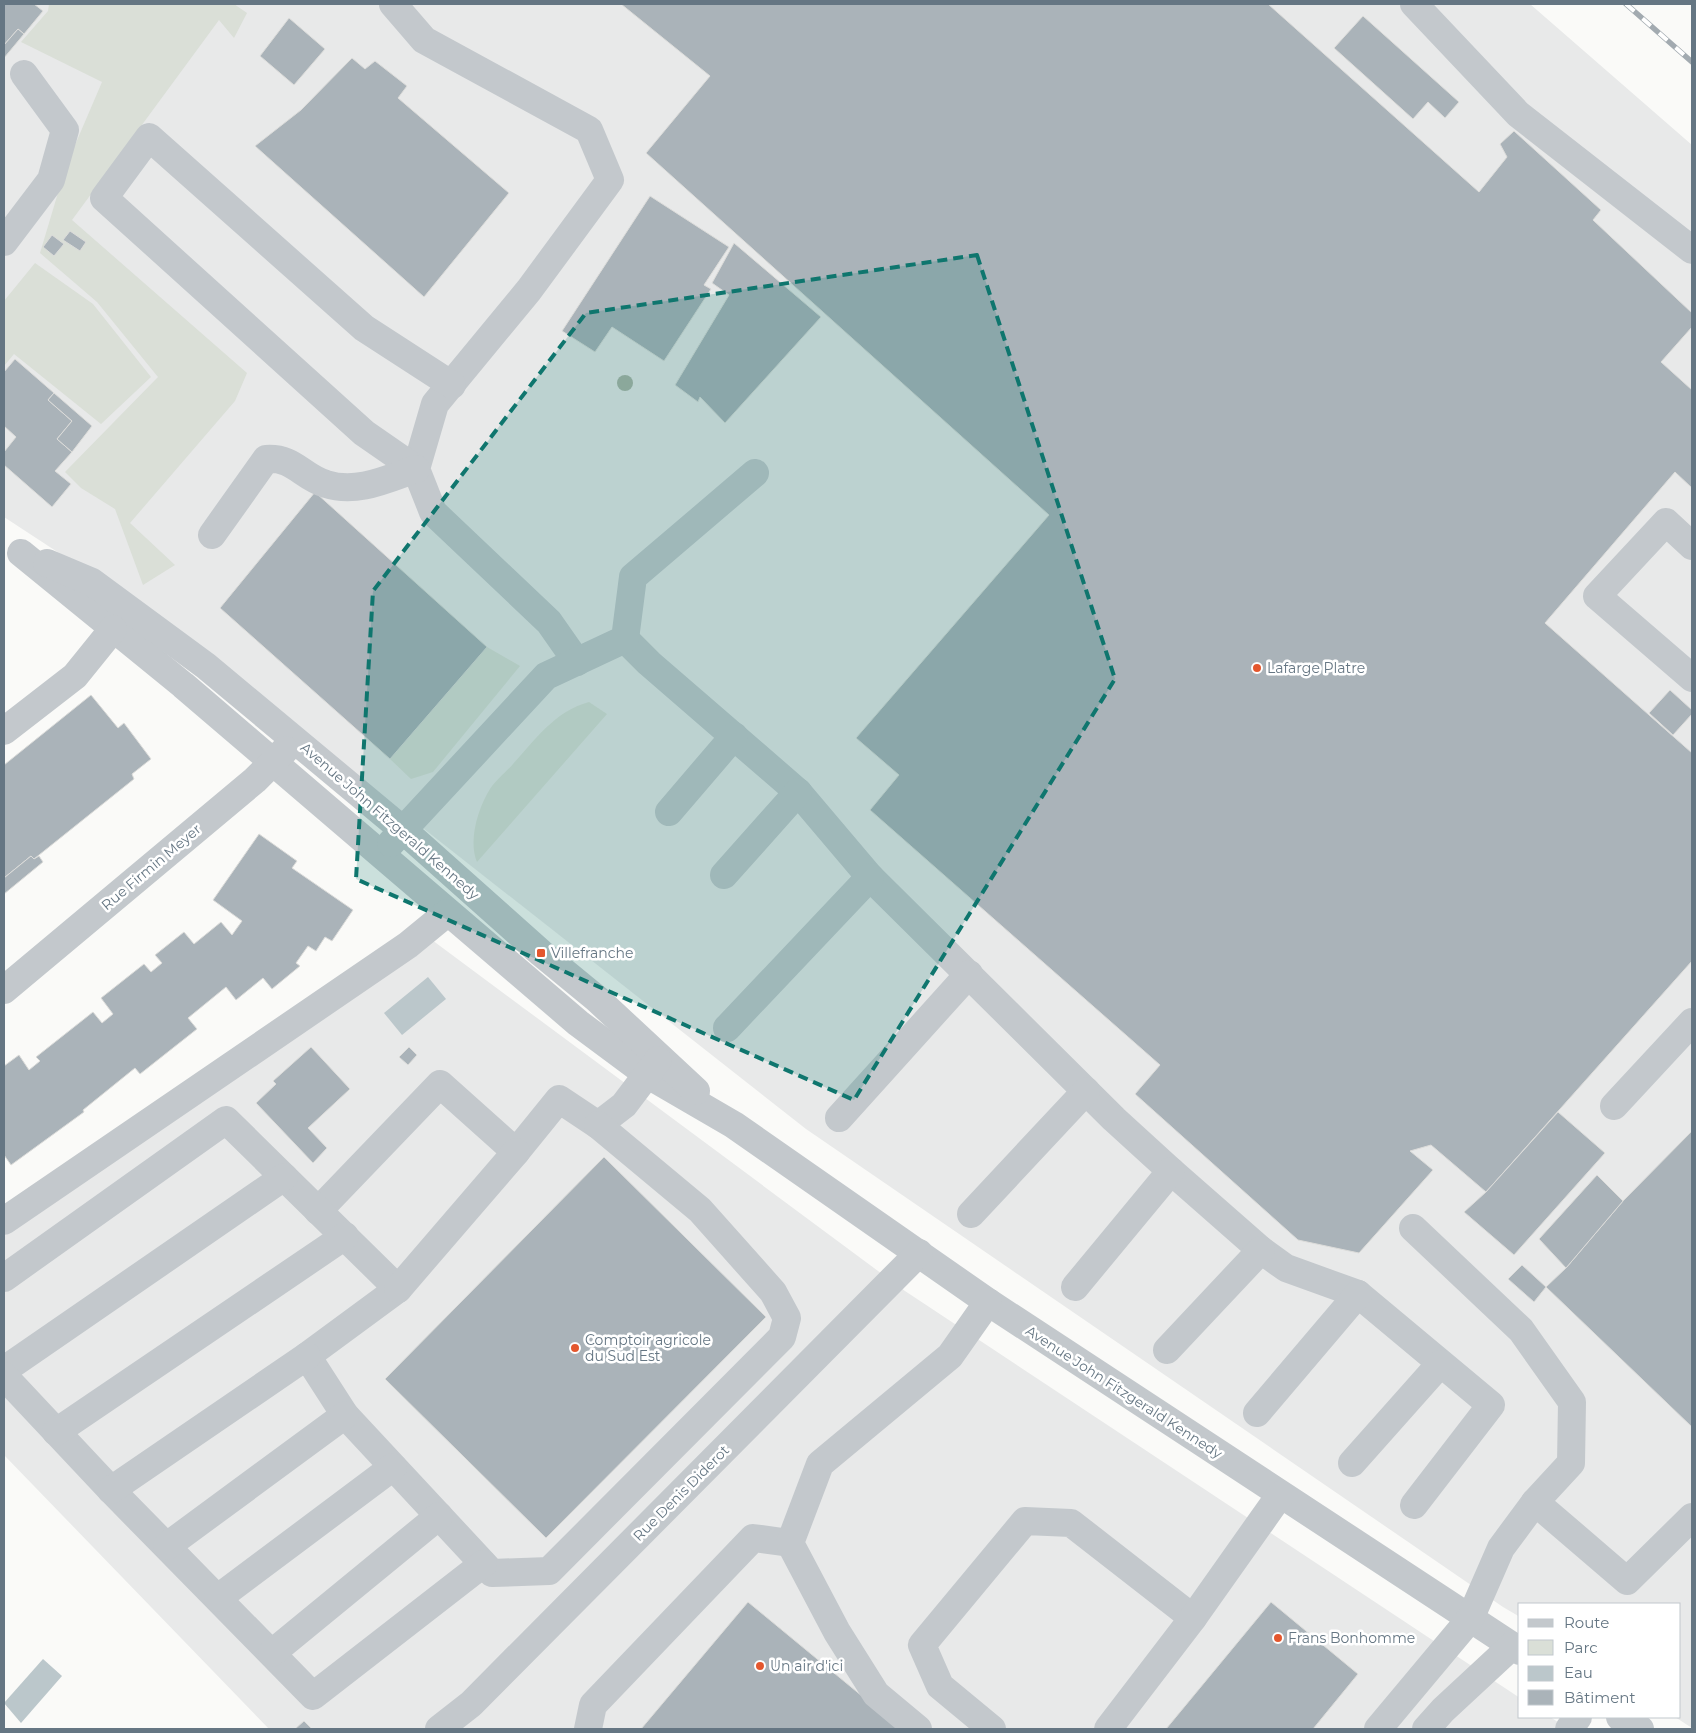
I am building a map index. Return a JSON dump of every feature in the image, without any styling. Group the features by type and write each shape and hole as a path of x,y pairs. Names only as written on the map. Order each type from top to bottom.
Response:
{"street":[{"path":"394,4 424,40 588,130 610,180 529,290 435,404 416,469"},
{"path":"1414,4 1518,114 1692,250"},
{"path":"4,242 51,180 65,130 24,74"},
{"path":"452,385 364,328 149,137 104,198 364,433 416,469 433,512 549,622 577,662"},
{"path":"212,535 266,459 280,458 325,484 356,489 416,469"},
{"path":"625,639 633,577 755,473"},
{"path":"1692,546 1666,522 1597,596 1692,678"},
{"name":"Avenue John Fitzgerald Kennedy","path":"12,549 113,629 578,1023 654,1066"},
{"name":"Avenue John Fitzgerald Kennedy","path":"12,549 92,582 206,666 403,830 654,1066 734,1125 988,1302 1516,1648"},
{"path":"4,731 75,676 113,629"},
{"path":"380,855 546,676 625,639"},
{"path":"625,639 649,663 798,792 870,877 1086,1091 1171,1171 1261,1250 1286,1268 1358,1294 1490,1405 1414,1505"},
{"path":"669,812 734,736"},
{"name":"Rue Firmin Meyer","path":"4,990 255,780 295,740"},
{"path":"724,875 798,792"},
{"path":"727,1028 870,877"},
{"path":"4,1221 408,945 447,913"},
{"path":"839,1118 969,974"},
{"path":"1614,1106 1692,1022"},
{"path":"598,1125 624,1105 654,1066"},
{"path":"318,1210 440,1084 516,1152"},
{"path":"971,1214 1086,1091"},
{"path":"111,1490 307,1356 398,1289 559,1099 598,1125 700,1210 773,1292 787,1318 782,1338 549,1571 492,1573 345,1415 307,1356"},
{"path":"4,1278 226,1120 398,1289"},
{"path":"1075,1287 1171,1171"},
{"path":"4,1370 284,1177"},
{"path":"1378,1729 1470,1619 1501,1548 1535,1502 1571,1463 1572,1402 1521,1330 1413,1228"},
{"path":"56,1432 345,1236"},
{"path":"1167,1350 1261,1250"},
{"name":"Rue Denis Diderot","path":"439,1729 471,1704 919,1253"},
{"path":"1257,1413 1358,1294"},
{"path":"918,1729 876,1694 837,1632 790,1543 820,1464 950,1356 988,1302"},
{"path":"1352,1463 1440,1364"},
{"path":"4,1376 111,1490 313,1696 483,1564"},
{"path":"167,1546 345,1415"},
{"path":"218,1598 394,1467"},
{"path":"1117,1726 1280,1495"},
{"path":"1535,1502 1627,1581 1692,1516"},
{"path":"272,1653 438,1516"},
{"path":"992,1729 940,1686 922,1645 1025,1522 1071,1523 1193,1618"},
{"path":"588,1729 593,1705 752,1538 790,1543"},
{"path":"1426,1729 1516,1648"},
{"path":"1569,1729 1577,1718"},
{"path":"1622,1718 1640,1729"}],"highlighted area":[{"path":"977,255 1115,679 854,1100 356,879 373,591 586,313"}],"shaded area":[{"path":"4,4 1530,4 1692,145 1692,1728 1677,1718 1681,1718 1681,1603 1518,1603 1518,1616 1503,1607 806,1129 143,608 4,517"},
{"path":"432,940 905,1291 1518,1697 1518,1718 1552,1718 1569,1729 269,1729 4,1455 4,1236"}],"green space":[{"path":"49,4 234,4 247,13 234,38 219,20 72,220 247,373 235,401 130,523 175,565 143,585 115,509 81,488 65,472 158,377 97,302 40,253 66,166 102,82 21,42 48,11"},
{"path":"35,263 93,304 151,377 101,424 14,354 4,366 4,301"},
{"path":"487,647 520,666 433,772 411,779 390,759"},
{"path":"589,702 607,714 477,862 474,854 474,835 478,815 490,789 556,719 577,706"}],"water":[{"path":"428,977 446,999 402,1035 384,1013"},
{"path":"43,1659 62,1676 21,1723 4,1703"}],"building":[{"path":"4,4 34,4 43,11 24,34 18,29 4,45"},
{"name":"Lafarge Platre","path":"621,4 1268,4 1479,192 1507,157 1500,144 1514,131 1601,210 1593,220 1692,313 1692,327 1661,362 1692,390 1692,488 1675,472 1545,623 1692,753 1692,961 1486,1192 1431,1145 1410,1151 1433,1170 1359,1253 1298,1240 1135,1094 1160,1065 870,810 899,775 856,738 1049,515 646,153 710,76"},
{"path":"1363,16 1459,102 1445,118 1428,102 1413,119 1334,48"},
{"path":"289,18 325,49 294,85 260,56"},
{"path":"18,29 24,34 4,58 4,45"},
{"path":"352,58 365,69 375,61 407,86 398,98 509,193 424,297 255,146 301,110"},
{"path":"650,196 729,247 704,285 711,289 664,361 612,327 595,352 562,331"},
{"path":"70,231 86,242 80,251 63,240"},
{"path":"52,235 64,244 54,256 43,247"},
{"path":"734,243 821,317 725,423 700,397 698,402 675,385 729,295 712,283"},
{"path":"15,359 54,393 48,400 72,421 57,439 72,452 55,471 71,484 52,507 4,465 4,452 16,437 4,426 4,372"},
{"path":"54,393 92,426 72,452 57,439 72,421 48,400"},
{"path":"315,492 487,647 390,759 220,608"},
{"path":"1670,690 1692,710 1692,714 1673,735 1649,713"},
{"path":"91,695 118,728 124,723 151,759 132,774 134,779 34,859 31,856 4,878 4,765"},
{"path":"259,834 297,861 292,868 353,910 332,941 325,937 316,951 308,946 296,963 300,966 272,989 263,978 236,1000 226,987 188,1018 197,1029 140,1074 135,1068 83,1110 84,1112 11,1165 4,1155 4,1066 19,1055 29,1070 40,1061 36,1057 93,1012 102,1023 113,1014 101,998 144,964 151,972 162,963 155,955 184,932 194,944 221,922 232,935 242,921 213,900"},
{"path":"31,856 34,859 39,856 43,862 4,894 4,878"},
{"path":"311,1047 350,1089 308,1128 327,1148 313,1163 256,1103 276,1084 273,1081"},
{"path":"409,1047 417,1055 408,1065 399,1057"},
{"path":"1558,1112 1605,1153 1514,1255 1464,1212 1486,1192"},
{"path":"1692,1131 1692,1427 1546,1287 1566,1268 1623,1201"},
{"name":"Comptoir agricole du Sud Est","path":"604,1157 766,1317 546,1538 385,1379"},
{"path":"1597,1175 1623,1201 1566,1268 1539,1239"},
{"path":"1522,1265 1546,1287 1534,1302 1508,1279"},
{"name":"Un air d'ici","path":"748,1602 902,1729 641,1729"},
{"name":"Frans Bonhomme","path":"1271,1602 1358,1674 1313,1729 1166,1729"},
{"path":"304,1721 312,1729 295,1729"}],"railway":[{"path":"1626,4 1692,62"}],"place":[{"name":"Lafarge Platre","path":"1257,668"},
{"name":"Villefranche","path":"541,953"},
{"name":"Comptoir agricole du Sud Est","path":"575,1348"},
{"name":"Frans Bonhomme","path":"1278,1638"},
{"name":"Un air d'ici","path":"760,1666"}]}
